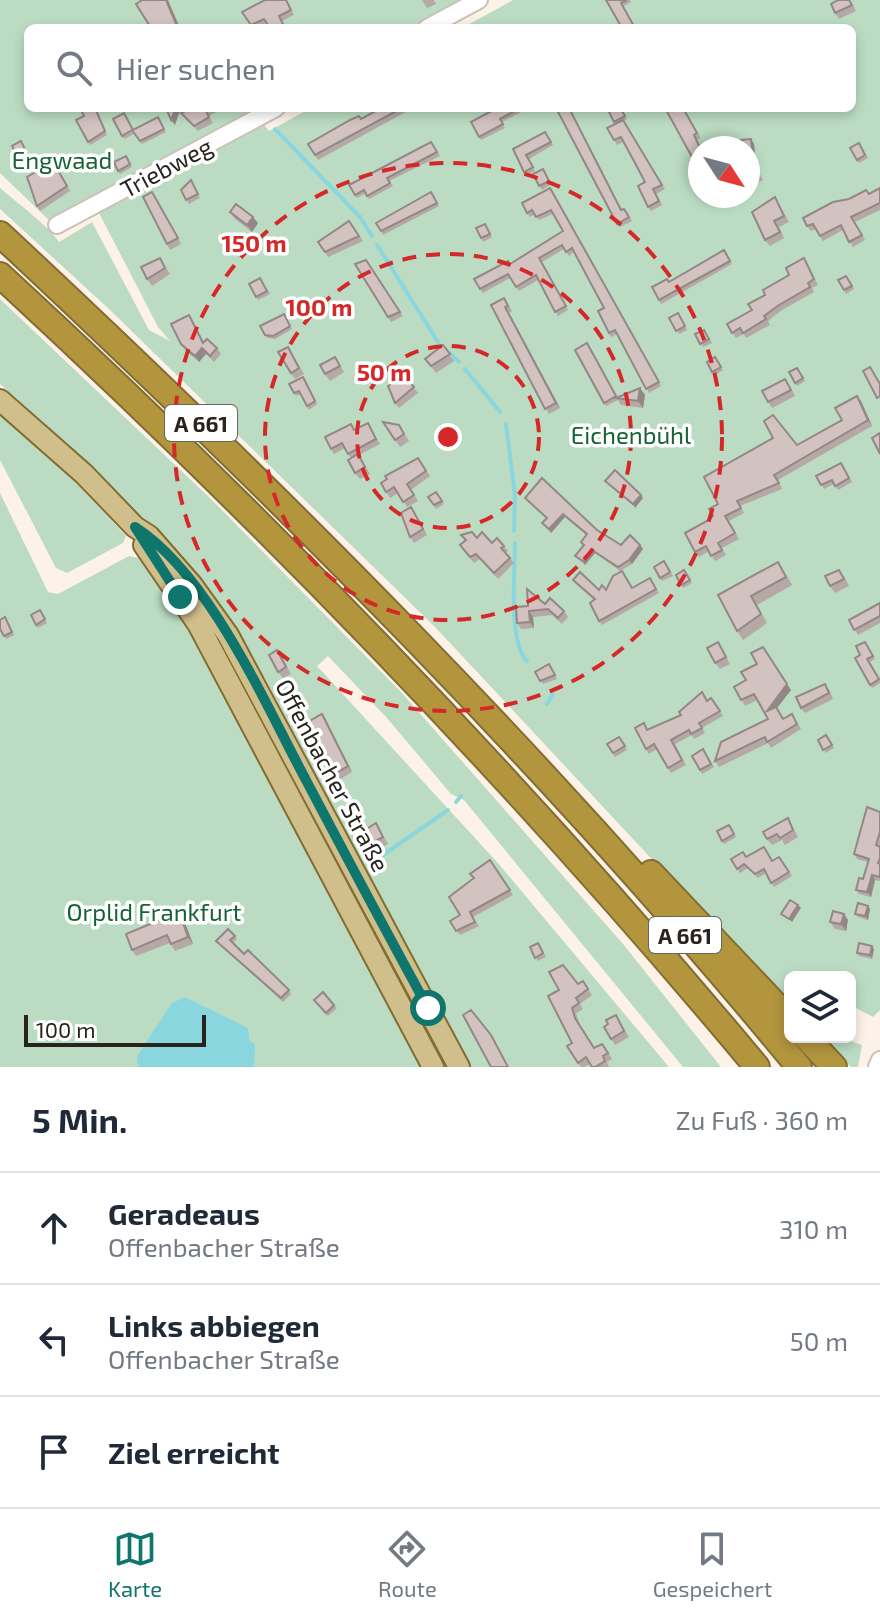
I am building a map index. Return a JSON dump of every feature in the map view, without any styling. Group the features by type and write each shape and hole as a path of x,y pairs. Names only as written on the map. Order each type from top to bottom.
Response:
{"highway":[{"name":"A 661","path":"0,234 241,461 396,617 571,803 799,1067"},
{"name":"A 661","path":"0,275 330,592 619,906 757,1067"},
{"path":"571,803 694,916 784,1014"},
{"path":"619,906 736,1067"},
{"path":"812,1043 834,1067"}],"main road":[{"name":"Offenbacher Straße","path":"0,400 84,474 135,527 198,624 433,1067"},
{"name":"Offenbacher Straße","path":"135,527 149,536 173,562 228,635 459,1067"}],"street":[{"path":"434,24 479,0"},
{"name":"Triebweg","path":"57,225 269,112"},
{"path":"877,1067 880,1060"}],"green space":[{"name":"Engwaad","path":"0,0 470,0 425,24 24,24 24,112 260,112 52,223 0,173"},
{"name":"Eichenbühl","path":"513,0 880,0 880,1010 873,1017 856,1008 856,971 784,971 784,1001 436,628 109,309 0,209 0,188 41,222 59,242 92,222 149,330 170,341 158,327 98,211 262,122 269,131 304,112 856,112 856,24 469,24"},
{"path":"0,299 211,499 401,692 623,944 721,1067 683,1067 464,800 451,794 387,718 328,656 317,666 497,862 669,1067 471,1067 267,682 238,638 146,522 77,453 0,384"},
{"path":"0,415 62,468 126,536 123,543 67,573 56,568 0,460"},
{"name":"Orplid Frankfurt","path":"0,493 48,592 58,594 129,556 143,559 173,602 223,688 424,1067 0,1067"},
{"path":"825,1043 862,1045 858,1067 851,1067"}],"water":[{"path":"185,997 248,1028 249,1039 255,1045 254,1067 138,1067 137,1056 172,1003"}],"building":[{"path":"142,0 166,0 176,24 148,24 136,4"},
{"path":"265,0 286,0 291,10 279,16 283,24 267,24 264,19 250,24 242,12"},
{"path":"606,0 627,0 621,3 633,24 620,24"},
{"path":"849,0 852,5 835,13 831,4"},
{"path":"82,112 97,112 105,131 88,142 76,120 84,116"},
{"path":"206,112 209,117 194,126 181,113"},
{"path":"374,112 395,112 315,155 308,144 350,120 359,116 361,119"},
{"path":"490,112 513,112 500,119 503,124 479,137 471,122"},
{"path":"558,112 571,112 621,210 624,209 629,217 617,224"},
{"path":"609,112 622,112 625,116 614,122"},
{"path":"667,112 685,112 697,133 688,136 688,150"},
{"path":"124,113 133,130 158,117 164,129 140,141 132,130 122,136 113,119"},
{"path":"623,120 662,185 653,189 659,201 648,207 638,186 645,182 621,137 614,140 607,128"},
{"path":"545,132 551,142 526,155 533,167 524,172 513,149"},
{"path":"21,141 29,158 20,162 12,146"},
{"path":"431,142 437,152 387,178 390,183 367,196 364,190 355,195 349,185"},
{"path":"859,143 865,155 857,160 850,148"},
{"path":"126,156 130,164 118,171 114,162"},
{"path":"56,167 67,186 37,206 27,177 39,170 42,175"},
{"path":"543,169 549,181 539,186 533,174"},
{"path":"191,180 198,194 186,200 181,190"},
{"path":"550,188 659,382 646,389 615,330 609,333 598,311 604,308 572,248 566,252 562,245 539,258 566,306 555,312 536,275 516,287 508,274 480,289 474,279 508,261 510,264 563,231 551,210 536,217 532,210 527,213 522,203"},
{"path":"880,188 880,203 851,217 862,235 849,242 841,225 820,236 813,224 807,226 803,218 833,202 849,199 866,190 869,194"},
{"path":"152,192 178,238 167,244 143,197"},
{"path":"431,192 437,203 381,231 376,223"},
{"path":"775,197 784,216 774,221 780,232 765,240 752,212"},
{"path":"236,204 253,217 247,225 230,212"},
{"path":"349,221 359,236 325,252 318,242"},
{"path":"485,224 490,234 481,238 476,228"},
{"path":"724,250 730,261 659,300 652,287 667,279 669,282"},
{"path":"160,258 165,268 147,279 141,267"},
{"path":"804,258 814,279 808,283 810,287 779,305 764,316 766,319 743,333 740,328 732,333 727,324 752,310 748,304 765,295 763,290 789,275 786,268"},
{"path":"366,260 400,312 388,317 355,264"},
{"path":"846,276 852,286 844,290 838,280"},
{"path":"260,278 267,291 256,297 249,284"},
{"path":"504,298 508,306 505,307 556,403 545,409 491,305"},
{"path":"678,313 685,326 676,331 669,318"},
{"path":"284,314 290,326 273,336 265,335 260,326"},
{"path":"189,315 203,343 207,339 217,348 210,356 202,348 195,356 181,344 171,324"},
{"path":"704,330 709,339 700,344 695,334"},
{"path":"587,343 616,396 604,403 575,350"},
{"path":"443,345 450,354 431,366 425,359"},
{"path":"288,347 299,368 291,373 278,352"},
{"path":"335,357 340,366 325,374 320,365"},
{"path":"715,357 721,367 712,372 707,362"},
{"path":"870,367 880,384 880,396 877,398 863,371"},
{"path":"797,368 803,378 795,383 789,372"},
{"path":"404,375 414,387 395,403 388,386"},
{"path":"303,377 315,401 307,406 299,391 294,393 289,384"},
{"path":"785,379 791,390 768,402 762,391"},
{"path":"640,388 638,401 616,398"},
{"path":"857,396 868,420 774,475 779,483 737,501 741,508 725,516 735,533 718,543 722,550 711,556 706,546 695,552 685,533 713,516 709,509 718,504 704,477 773,438 764,421 773,415 797,445 842,420 835,408"},
{"path":"383,422 399,425 404,434 395,440"},
{"path":"368,423 376,439 348,454 342,443 331,449 325,437 351,424 354,430"},
{"path":"880,433 880,454 872,438"},
{"path":"358,454 365,467 355,473 348,460"},
{"path":"418,458 426,471 407,484 414,495 403,502 394,487 386,492 381,483 387,479 385,476"},
{"path":"841,463 849,478 835,486 832,480 821,485 816,476"},
{"path":"615,470 641,495 633,504 605,481"},
{"path":"542,478 597,530 621,545 630,535 640,545 629,560 618,567 592,550 583,561 575,556 584,545 581,542 587,534 563,514 549,529 542,523 547,518 525,498"},
{"path":"436,492 442,501 434,505 428,497"},
{"path":"411,507 423,529 410,537 401,513"},
{"path":"472,532 477,538 482,532 492,543 497,538 504,546 501,548 510,558 494,573 476,554 470,557 460,545 466,540 461,535"},
{"path":"664,561 670,572 660,578 654,567"},
{"path":"778,562 786,577 751,596 761,614 737,631 718,595"},
{"path":"684,570 690,580 681,585 676,575"},
{"path":"839,570 844,579 830,586 825,576"},
{"path":"622,571 632,588 650,578 656,589 599,621 590,603 595,599 573,580 580,572 599,590 602,585 606,590 613,576"},
{"path":"527,589 545,604 550,598 564,611 558,618 548,609 529,611 530,622 517,623 516,607 528,606"},
{"path":"880,603 880,616 854,630 849,620"},
{"path":"40,610 45,619 36,625 31,615"},
{"path":"5,617 12,632 4,636 0,620"},
{"path":"718,642 726,657 715,663 707,648"},
{"path":"865,642 873,656 867,659 879,679 870,685 855,658 860,655 856,646"},
{"path":"763,647 787,684 767,711 776,707 783,719 792,714 797,724 767,742 765,737 715,761 721,742 768,719 754,694 741,700 734,687 746,680 741,672 757,664 751,653"},
{"path":"277,650 286,667 278,672 269,655"},
{"path":"549,664 555,675 540,681 535,672"},
{"path":"825,684 829,693 801,708 796,697"},
{"path":"702,692 707,701 711,698 720,711 699,723 702,728 691,734 689,730 671,740 682,760 668,768 654,744 646,749 635,728 644,723 647,730 681,715 679,712"},
{"path":"322,714 348,766 334,774 308,722"},
{"path":"826,735 832,745 823,750 818,740"},
{"path":"619,737 625,746 613,753 607,744"},
{"path":"703,749 711,764 700,770 692,756"},
{"path":"867,807 880,812 880,832 876,845 880,847 880,877 872,875 867,892 856,890 869,859 854,854"},
{"path":"788,818 793,830 780,838 777,834 767,839 763,832"},
{"path":"376,823 383,837 372,843 365,830"},
{"path":"729,825 734,834 722,841 717,831"},
{"path":"764,847 772,861 779,857 789,872 771,883 764,869 755,874 744,864 737,869 731,859 743,852 746,857"},
{"path":"490,860 510,890 470,912 475,922 456,931 450,921 460,915 449,897 474,878 470,874"},
{"path":"790,900 798,905 789,919 781,914"},
{"path":"858,903 868,906 865,916 855,914"},
{"path":"833,911 844,914 841,924 830,922"},
{"path":"179,912 188,937 171,944 167,935 132,950 126,934"},
{"path":"228,929 235,936 230,940 244,954 248,950 289,990 281,998 216,941"},
{"path":"538,943 543,953 535,958 530,947"},
{"path":"859,943 872,946 870,955 857,953"},
{"path":"563,965 578,984 583,981 588,989 576,998 579,1003 572,1008 594,1048 602,1044 608,1053 603,1056 605,1061 595,1067 586,1057 578,1063 567,1046 572,1043 548,996 559,990 549,972"},
{"path":"323,992 334,1005 326,1013 314,1000"},
{"path":"471,1010 491,1035 508,1067 491,1067 463,1015"},
{"path":"616,1015 624,1031 611,1039 604,1027 608,1024 606,1020"}],"waterway":[{"path":"275,129 360,217 372,236"},
{"path":"377,245 438,342"},
{"path":"444,348 459,362"},
{"path":"465,369 500,412"},
{"path":"506,424 515,496 514,531"},
{"path":"515,543 515,623 521,652 527,661"},
{"path":"547,704 553,694"},
{"path":"456,802 461,796"},
{"path":"380,857 448,810"}],"route":[{"path":"180,597 135,527 149,536 173,562 228,635 428,1008"}]}
